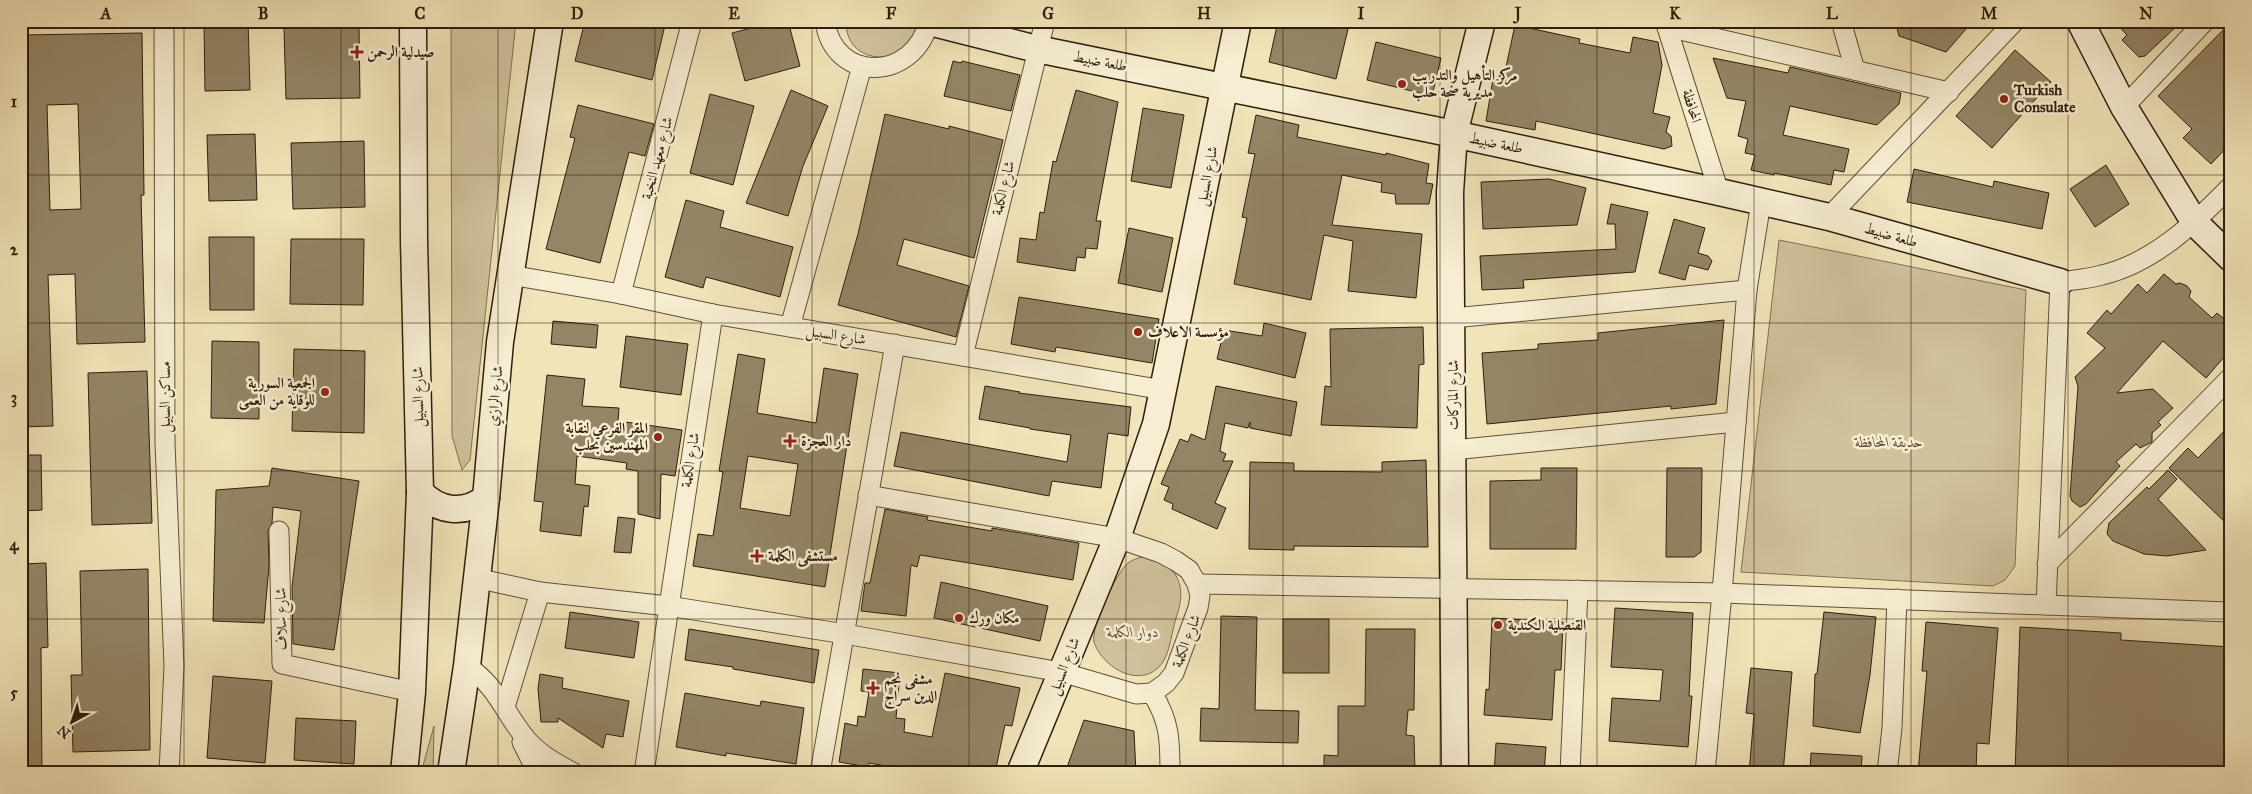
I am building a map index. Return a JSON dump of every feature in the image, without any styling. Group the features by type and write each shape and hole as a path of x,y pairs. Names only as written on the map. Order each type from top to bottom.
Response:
{"street":[{"name":"مساكن السبيل","path":"164,21 165,443 174,666 169,773"},
{"name":"شارع السبيل","path":"404,773 412,692 420,492 414,241 413,21"},
{"name":"شارع الرازي","path":"451,773 467,666 486,498 500,342 550,21"},
{"name":"شارع معهد النخبة","path":"621,294 692,21"},
{"path":"825,21 826,32 834,47 847,59 862,66 878,68 893,65 907,58 918,48 929,21"},
{"name":"طلعة ضبيط","path":"929,21 1037,49 1454,134 1719,192 1829,218 2060,282"},
{"name":"شارع الكلمة","path":"963,356 1045,21"},
{"name":"شارع السبيل","path":"1020,773 1117,538 1156,424 1238,21"},
{"name":"شارع الماركات","path":"1455,773 1453,318 1450,192 1454,134 1482,21"},
{"path":"1841,21 1855,70"},
{"path":"1829,218 2015,21"},
{"path":"2080,21 2124,107 2195,223 2231,258"},
{"path":"2124,107 2204,21"},
{"path":"1666,24 1949,92"},
{"name":"المحافظة","path":"1666,24 1719,192"},
{"path":"790,327 862,66"},
{"path":"2046,605 2060,282 2103,275 2142,259 2195,223 2231,186"},
{"path":"1705,773 1747,290 1761,202"},
{"name":"شارع السبيل","path":"510,274 621,294 713,314 1164,390"},
{"path":"1453,318 1747,290"},
{"name":"شارع الكلمة","path":"644,773 713,314"},
{"path":"820,773 895,344"},
{"path":"2047,564 2231,377"},
{"path":"1453,450 1736,422"},
{"path":"420,492 434,504 452,510 470,508 486,498"},
{"path":"868,495 1117,538 1169,557 1189,570 1197,584 1722,593 2230,612"},
{"name":"شارع سلاف","path":"279,531 282,664 412,692"},
{"path":"476,578 540,592 668,606 845,634 1061,672 1136,694 1152,693 1166,721 1169,736 1170,773"},
{"name":"شارع الكلمة","path":"1152,693 1166,683 1174,673 1198,608 1200,596 1197,584"},
{"path":"1570,773 1578,590"},
{"path":"505,706 540,592"},
{"path":"1887,773 1892,728 1897,599"},
{"path":"467,666 489,684 505,706 532,762 541,773"},
{"path":"518,730 539,752 574,773"}],"green space":[{"path":"451,21 516,21 470,460 462,470 452,436"},
{"path":"846,21 916,21 914,36 907,47 895,54 882,57 869,55 857,49 849,37"},
{"name":"حديقة المحافظة","path":"1779,240 2026,290 2015,566 2005,580 1993,586 1741,572"},
{"name":"دوار الكلمة","path":"1157,555 1172,569 1176,576 1181,591 1181,599 1169,647 1163,662 1155,671 1135,676 1124,673 1106,661 1094,642 1094,635 1105,601 1123,568 1134,559"},
{"path":"434,726 433,773 421,773"}],"building":[{"path":"204,21 248,21 250,90 205,91"},
{"path":"585,21 666,21 652,80 575,61"},
{"path":"778,21 788,21 800,66 745,81 732,33"},
{"path":"1278,21 1350,21 1336,79 1269,62"},
{"path":"1895,21 1973,21 1946,52 1899,36"},
{"path":"2114,21 2182,21 2145,56 2139,57 2122,40 2127,35"},
{"path":"2231,22 2231,143 2211,164 2183,138 2192,129 2158,96"},
{"path":"1515,25 1580,39 1579,43 1630,53 1633,37 1658,42 1662,65 1653,113 1670,117 1666,132 1671,136 1672,146 1664,149 1536,121 1535,130 1486,121 1493,79 1503,81"},
{"path":"359,26 360,98 286,99 284,28"},
{"path":"142,33 144,195 141,195 145,342 77,344 75,274 48,275 53,426 21,427 21,35","holes":["78,104 81,209 50,210 47,105"]},
{"path":"1376,42 1441,58 1432,96 1367,80"},
{"name":"Turkish Consulate","path":"2015,50 2051,82 1992,148 1956,116"},
{"path":"1713,58 1788,73 1790,67 1901,93 1899,104 1877,125 1790,106 1783,135 1849,149 1844,172 1834,170 1831,185 1751,170 1755,155 1745,153 1748,139 1738,136 1746,101 1727,98"},
{"path":"953,61 961,63 962,61 1020,75 1011,111 944,96"},
{"path":"791,90 828,106 803,166 788,216 746,203"},
{"path":"1076,90 1118,102 1096,221 1101,221 1097,249 1086,248 1085,258 1077,257 1075,271 1017,262 1020,238 1036,240 1040,212 1044,213 1053,161 1056,162"},
{"path":"710,94 754,106 733,185 690,173"},
{"path":"578,105 654,124 645,156 629,152 600,263 546,249 575,138 570,137"},
{"path":"1143,108 1184,115 1171,188 1131,181"},
{"path":"885,114 949,129 949,126 1003,140 974,258 904,239 897,265 969,286 956,337 838,305 858,234"},
{"path":"1256,115 1299,125 1297,137 1386,155 1386,153 1429,164 1426,183 1433,184 1429,204 1396,204 1395,194 1381,192 1382,183 1342,175 1332,225 1422,234 1416,298 1348,291 1353,241 1324,235 1311,300 1234,284 1247,218 1242,217 1255,154 1248,153"},
{"path":"255,134 257,200 209,201 207,135"},
{"path":"364,141 365,207 293,209 291,143"},
{"path":"2106,165 2129,204 2095,227 2070,189"},
{"path":"1914,169 1993,187 1994,181 2049,193 2042,229 1907,202"},
{"path":"1549,179 1586,188 1577,225 1483,229 1481,182"},
{"path":"686,200 724,211 720,227 793,247 780,297 706,277 703,288 665,277"},
{"path":"1611,204 1648,212 1635,272 1523,280 1524,288 1482,290 1480,256 1616,249 1615,224 1607,224"},
{"path":"1674,219 1705,228 1698,253 1708,256 1712,261 1708,270 1689,265 1685,280 1659,273"},
{"path":"1129,228 1173,238 1162,292 1118,283"},
{"path":"209,237 254,237 254,310 210,310"},
{"path":"291,239 364,239 363,305 290,304"},
{"path":"2164,274 2176,284 2180,283 2187,286 2191,291 2189,297 2212,318 2217,313 2231,325 2231,349 2206,378 2163,341 2117,393 2153,389 2173,408 2158,422 2161,425 2152,433 2152,442 2140,448 2136,444 2116,462 2120,466 2086,504 2080,507 2072,501 2070,496 2078,386 2075,377 2105,348 2087,333 2107,310 2111,314 2138,284 2147,293"},
{"path":"1019,297 1159,319 1152,363 1056,347 1055,352 1011,344"},
{"path":"1724,320 1716,404 1671,409 1671,406 1487,424 1482,353 1538,349 1538,344 1598,340 1598,333"},
{"path":"553,321 598,325 596,348 551,344"},
{"path":"1264,323 1306,333 1295,378 1217,359 1224,330 1262,336"},
{"path":"1423,327 1424,364 1419,365 1417,428 1321,425 1325,386 1331,387 1330,329"},
{"path":"626,336 688,344 681,395 620,387"},
{"path":"212,341 259,342 259,419 211,418"},
{"path":"294,349 365,351 364,433 292,431"},
{"path":"738,354 765,359 757,413 816,423 824,368 858,374 825,587 693,566 698,534 713,536 723,472 719,471","holes":["748,456 798,464 790,516 740,508"]},
{"path":"147,371 152,523 92,525 88,373"},
{"path":"547,375 585,379 582,406 619,408 618,421 682,430 675,476 661,474 660,519 638,514 638,471 626,469 627,463 577,456 575,484 590,486 588,507 584,506 581,536 540,531 543,502 534,501"},
{"path":"985,386 1019,393 1131,407 1128,436 1108,433 1101,488 1052,481 1049,496 894,466 901,432 1067,462 1071,435 979,419"},
{"path":"1216,386 1297,402 1291,436 1250,428 1250,422 1248,428 1225,423 1220,451 1226,454 1223,461 1233,461 1215,503 1226,508 1217,529 1172,509 1173,504 1164,500 1169,487 1161,484 1180,439 1188,442 1191,434 1205,440"},
{"path":"2231,424 2231,528 2169,468 2188,448 2198,458"},
{"path":"21,455 41,455 42,510 21,511"},
{"path":"1426,460 1428,547 1294,546 1294,550 1249,549 1250,462 1294,463 1294,471 1382,472 1382,462"},
{"path":"272,468 359,481 334,650 293,644 292,587 301,511 273,507 272,523 268,531 269,566 264,623 213,621 216,490 269,486"},
{"path":"1541,468 1577,468 1576,549 1490,549 1490,481 1541,480"},
{"path":"1667,468 1702,468 1701,552 1694,557 1666,557"},
{"path":"2168,470 2177,479 2158,499 2206,550 2167,556 2144,554 2113,541 2107,534 2109,523"},
{"path":"885,509 928,517 927,520 992,531 992,528 1079,543 1073,580 920,555 917,567 911,565 906,616 861,611 865,583 870,583"},
{"path":"618,517 635,519 631,553 614,552"},
{"path":"46,563 48,647 41,648 42,773 21,773 21,564"},
{"path":"148,569 150,750 73,752 71,675 82,675 80,571"},
{"path":"941,582 1048,606 1040,641 934,618"},
{"path":"1615,608 1693,613 1689,696 1692,696 1688,747 1609,741 1612,698 1660,701 1663,670 1611,667"},
{"path":"570,612 639,622 634,658 565,648"},
{"path":"1824,612 1876,617 1870,675 1860,733 1813,726 1815,674 1817,674"},
{"path":"1221,616 1257,617 1255,710 1299,711 1298,743 1200,741 1201,708 1219,709"},
{"path":"1492,618 1563,622 1561,670 1555,670 1552,720 1484,715 1486,689 1489,690"},
{"path":"1283,619 1329,619 1329,673 1283,673"},
{"path":"1926,622 1998,628 1989,744 1977,743 1976,773 1918,773 1927,671 1922,671"},
{"path":"2020,627 2121,633 2121,640 2231,647 2231,773 2015,773"},
{"path":"689,629 819,650 814,683 733,669 733,667 685,660"},
{"path":"1366,629 1415,629 1414,710 1408,710 1406,735 1414,736 1415,773 1324,773 1324,755 1338,756 1338,706 1365,706"},
{"path":"1751,668 1792,672 1783,773 1749,773 1754,714 1746,713"},
{"path":"863,669 900,673 896,718 905,719 904,732 932,737 945,673 1020,688 1012,726 1005,725 995,773 982,773 957,767 956,773 952,773 909,766 908,770 869,763 868,767 839,762 845,723 857,726 858,716 865,717 869,692 861,691"},
{"path":"540,674 563,678 562,688 629,701 623,737 606,734 603,748 558,718 558,722 541,722 538,689"},
{"path":"213,676 272,681 265,763 207,758"},
{"path":"685,693 760,706 761,701 804,708 796,764 726,753 726,756 676,747"},
{"path":"296,718 356,721 354,764 294,760"},
{"path":"1084,720 1134,731 1136,773 1065,773"},
{"path":"1496,743 1546,747 1544,773 1494,773"},
{"path":"1811,753 1862,756 1861,773 1810,773"}],"place":[{"name":"صيدلية الرحمن","path":"357,52"},
{"name":"مركز التأهيل والتدريب مديرية صحة حلب","path":"1402,84"},
{"name":"Turkish Consulate","path":"2004,99"},
{"name":"مؤسسة الاعلاف","path":"1138,332"},
{"name":"الجمعية السورية للوقاية من العمى","path":"325,392"},
{"name":"المقر الفرعي لنقابة المهندسين بحلب","path":"658,437"},
{"name":"دار العجزة","path":"790,441"},
{"name":"مستشفى الكلمة","path":"757,556"},
{"name":"مكان ورك","path":"959,618"},
{"name":"القنصلية الكندية","path":"1498,625"},
{"name":"مشفى نجم الدين سراج","path":"873,688"}]}
